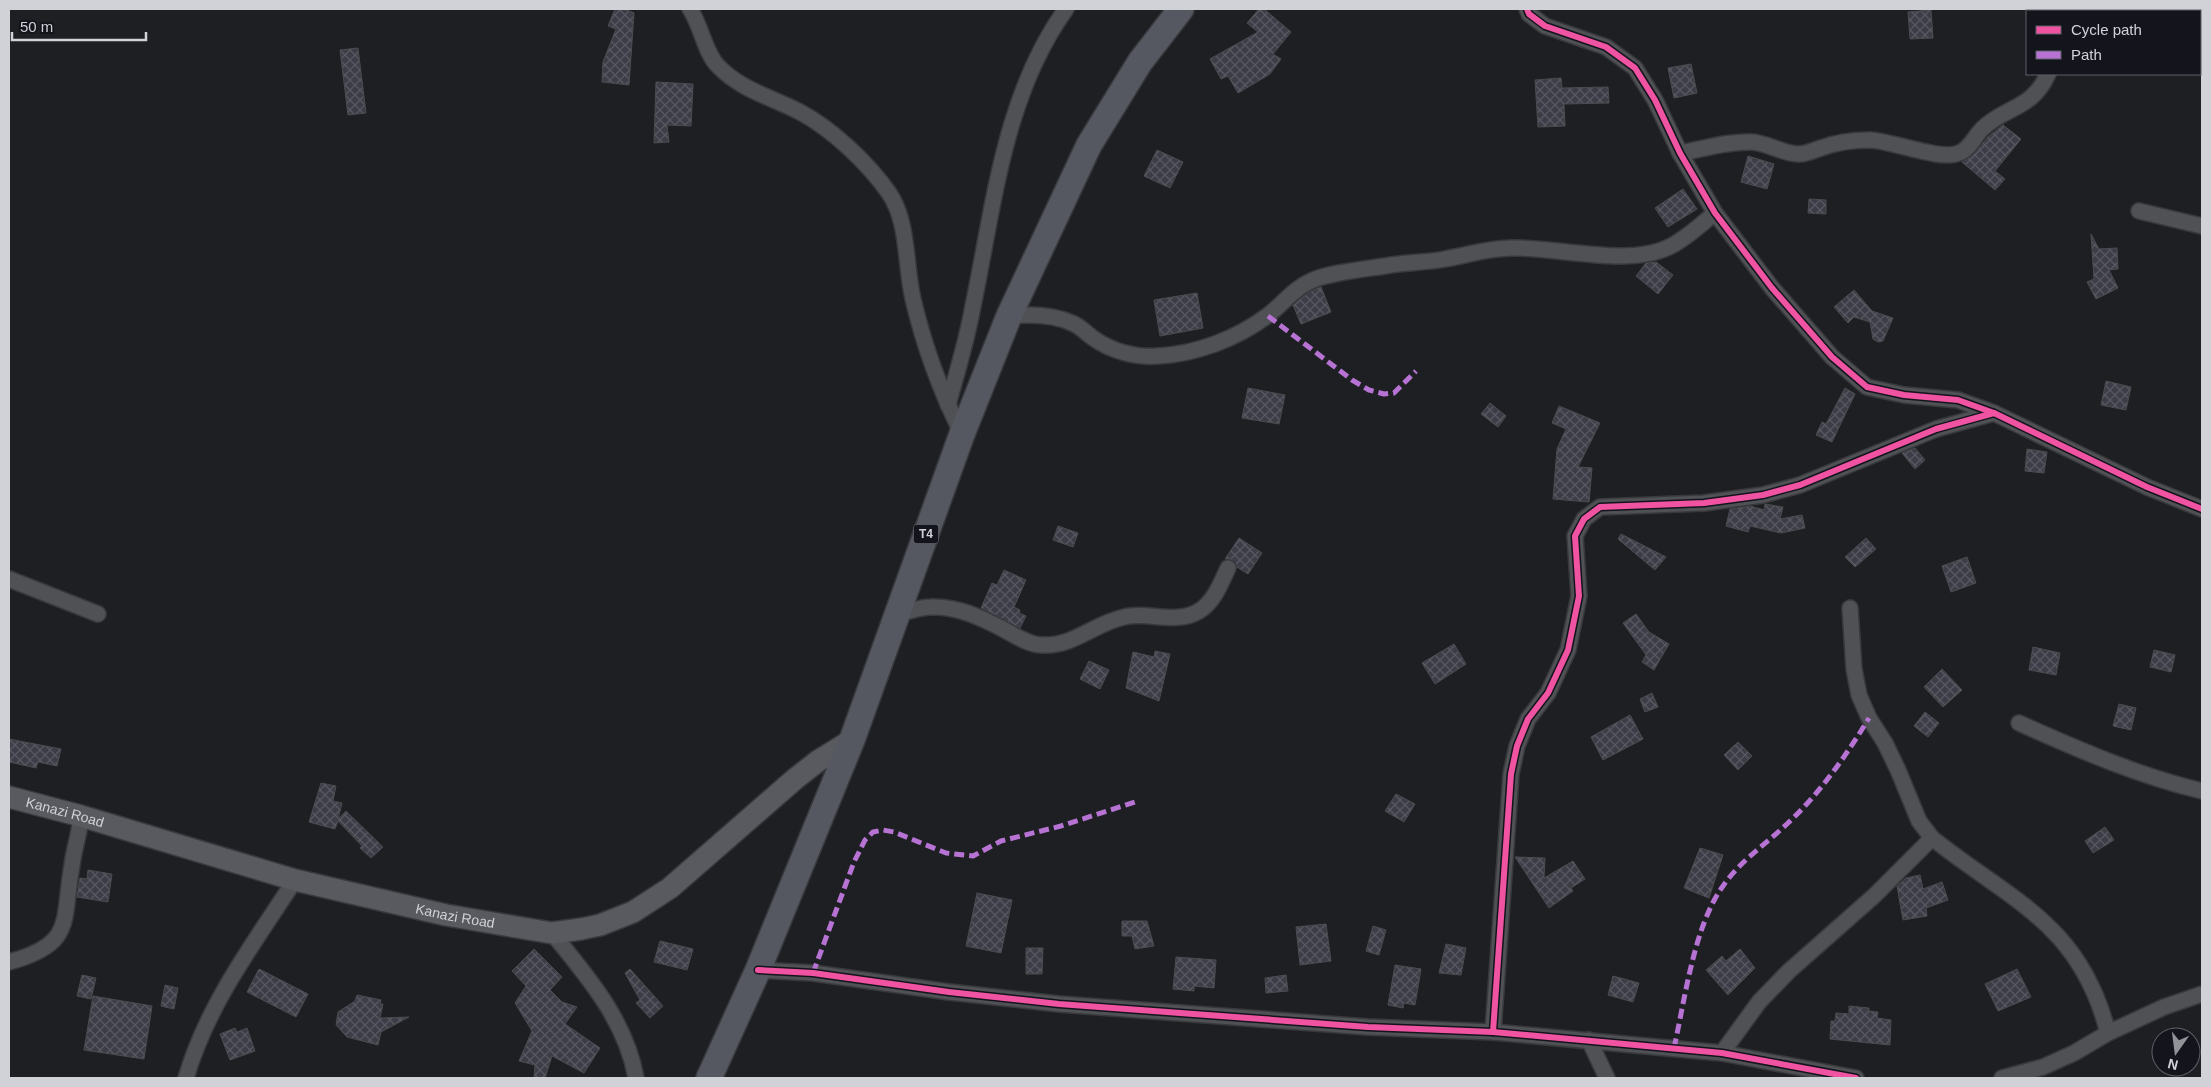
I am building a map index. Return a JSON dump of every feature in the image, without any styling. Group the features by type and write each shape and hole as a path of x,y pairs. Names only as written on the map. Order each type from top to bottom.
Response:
{"highway":[{"name":"T4","path":"709,1078 758,970 852,740 962,434 1009,316 1089,145 1140,62 1181,9"}],"main road":[{"name":"Kanazi Road","path":"9,797 81,816 295,880 446,915 552,932 581,929 633,912 670,888 795,779 852,740"}],"street":[{"path":"690,9 716,65 738,84 765,98 798,111 826,127 858,158 889,194 901,223 912,297 922,337 948,405 962,434"},
{"path":"948,405 970,323 1004,149 1027,81 1057,22 1066,9"},
{"path":"1527,9 1529,14 1545,26 1606,47 1635,68 1655,100 1680,153 1715,213 1772,288 1832,357 1867,387 1904,395 1958,400 1994,413 2147,488 2202,509"},
{"path":"1680,153 1726,144 1751,142 1800,154 1843,142 1870,140 1894,143 1943,154 1959,154 1966,150 1983,128 2021,106 2034,94 2047,75"},
{"path":"2139,211 2202,226"},
{"path":"1009,316 1034,314 1072,323 1112,349 1131,354 1156,356 1183,353 1212,345 1241,332 1268,316 1298,288 1321,277 1405,263 1446,259 1487,249 1514,248 1626,256 1650,254 1668,248 1683,239 1715,213"},
{"path":"1493,1032 1511,774 1517,746 1528,719 1548,693 1568,650 1579,596 1575,536 1584,519 1600,507 1704,503 1763,495 1800,485 1936,429 1994,413"},
{"path":"897,614 930,607 958,610 977,616 1020,638 1041,645 1062,642 1084,635 1124,617 1187,617 1200,611 1215,596 1228,568"},
{"path":"9,579 98,614"},
{"path":"1850,608 1854,669 1859,694 1869,718 1885,743 1898,770 1919,821 1932,838 2025,905 2059,936 2075,956 2090,981 2102,1009 2108,1032"},
{"path":"2019,723 2122,767 2169,783 2202,791"},
{"path":"9,962 29,957 49,947 58,937 67,906 72,864 81,816"},
{"path":"1722,1053 1759,1002 1789,971 1874,896 1932,838"},
{"path":"175,1078 187,1074 221,994 295,880"},
{"path":"552,932 593,984 610,1010 623,1035 636,1078"},
{"path":"758,970 813,973 1068,1005 1368,1027 1493,1032 1722,1053 1856,1078"},
{"path":"2002,1078 2043,1068 2074,1053 2108,1032 2164,1007 2202,994"},
{"path":"1589,1040 1606,1078"}],"building":[{"path":"615,9 624,9 634,13 629,85 602,82 603,62 616,29 608,26"},
{"path":"1259,9 1264,9 1291,32 1273,54 1281,59 1270,74 1238,93 1228,76 1221,79 1210,59 1258,32 1247,23"},
{"path":"1931,10 1933,38 1910,39 1908,12"},
{"path":"358,48 366,113 348,115 340,50"},
{"path":"1691,64 1697,93 1674,98 1668,68"},
{"path":"1561,78 1562,88 1608,87 1609,103 1564,104 1565,126 1538,127 1535,80"},
{"path":"656,82 693,84 691,126 667,125 669,142 654,143"},
{"path":"2003,125 2021,139 1995,171 2005,179 1995,190 1962,162 1973,155 1989,136"},
{"path":"1157,150 1183,162 1170,188 1144,176"},
{"path":"1748,156 1774,164 1767,189 1741,182"},
{"path":"1683,189 1697,209 1668,227 1655,208"},
{"path":"1809,199 1826,200 1826,214 1808,213"},
{"path":"2091,234 2099,249 2117,248 2118,269 2109,270 2118,288 2096,299 2087,282 2094,279"},
{"path":"1656,262 1673,275 1658,294 1636,276 1646,263"},
{"path":"1321,287 1331,312 1301,324 1293,305 1309,292"},
{"path":"1854,290 1872,311 1893,318 1883,341 1878,342 1873,339 1870,322 1854,317 1848,323 1834,307"},
{"path":"1197,293 1203,328 1160,336 1154,300"},
{"path":"2106,381 2131,387 2126,410 2101,405"},
{"path":"1248,388 1285,395 1279,424 1242,418"},
{"path":"1845,388 1855,394 1832,442 1816,435 1822,422 1826,424"},
{"path":"1490,403 1506,416 1498,427 1481,414"},
{"path":"1559,406 1600,423 1578,467 1592,468 1589,502 1553,499 1557,449 1566,429 1552,423"},
{"path":"1915,448 1925,460 1915,469 1902,453"},
{"path":"2027,449 2047,452 2044,473 2025,471"},
{"path":"1765,504 1783,507 1780,519 1802,515 1805,528 1781,533 1750,526 1748,532 1726,526 1730,509 1750,506 1764,510"},
{"path":"1058,526 1078,533 1073,547 1053,540"},
{"path":"1621,534 1666,557 1655,570 1618,539"},
{"path":"1239,538 1262,553 1248,574 1237,567 1232,560 1225,559"},
{"path":"1866,538 1876,549 1855,567 1845,557"},
{"path":"1967,557 1976,583 1951,592 1942,566"},
{"path":"1004,570 1026,580 1014,607 1020,610 1019,613 1026,616 1020,628 981,608 992,583 997,585"},
{"path":"1636,614 1649,632 1669,644 1654,670 1642,662 1646,655 1623,623"},
{"path":"1454,644 1466,664 1435,684 1422,663"},
{"path":"2033,647 2060,653 2056,675 2029,670"},
{"path":"2154,650 2175,655 2171,672 2150,667"},
{"path":"1155,651 1170,654 1159,701 1126,688 1133,652 1154,657"},
{"path":"1089,661 1109,670 1100,689 1080,679"},
{"path":"1942,669 1962,690 1943,707 1924,687"},
{"path":"1652,693 1658,707 1645,712 1640,699"},
{"path":"2119,704 2136,708 2131,730 2113,726"},
{"path":"1925,712 1939,723 1928,737 1914,726"},
{"path":"1630,715 1643,739 1603,760 1591,737"},
{"path":"9,739 61,749 57,766 38,762 36,768 9,762"},
{"path":"1738,742 1752,756 1738,770 1724,755"},
{"path":"321,783 336,786 333,801 342,803 338,819 346,811 383,847 371,858 360,848 362,846 338,821 335,829 309,822"},
{"path":"1396,794 1415,804 1404,822 1385,811"},
{"path":"2105,827 2114,840 2093,853 2085,841"},
{"path":"1700,848 1723,855 1709,898 1684,888"},
{"path":"1515,857 1545,858 1544,878 1573,861 1585,879 1571,888 1573,891 1549,908"},
{"path":"88,870 112,874 108,902 77,897 80,878 87,879"},
{"path":"1920,875 1923,889 1942,882 1948,900 1926,908 1927,916 1903,920 1897,886 1906,878"},
{"path":"977,893 1012,900 1001,953 966,946"},
{"path":"1122,921 1147,921 1154,946 1135,949 1132,936 1122,936"},
{"path":"1326,924 1331,961 1300,965 1296,927"},
{"path":"1373,926 1386,930 1379,955 1366,951"},
{"path":"660,941 693,949 687,970 654,962"},
{"path":"1446,944 1466,948 1461,975 1439,973"},
{"path":"1026,948 1043,948 1042,974 1026,974"},
{"path":"534,949 562,977 550,990 562,1002 577,1007 565,1024 600,1048 584,1073 552,1056 545,1078 534,1078 535,1065 519,1061 532,1031 515,1003 526,986 512,971"},
{"path":"1740,949 1755,968 1728,995 1706,970 1722,956 1726,961"},
{"path":"1176,957 1216,960 1214,988 1194,986 1194,991 1173,989"},
{"path":"1395,965 1421,969 1415,1005 1404,1003 1403,1008 1388,1005"},
{"path":"259,969 308,994 296,1017 247,992"},
{"path":"630,969 663,1006 650,1018 636,1003 640,1000 625,973"},
{"path":"2017,969 2031,997 1998,1011 1985,984"},
{"path":"82,975 96,978 91,999 77,996"},
{"path":"1286,975 1288,991 1266,993 1265,978"},
{"path":"1613,976 1639,983 1633,1002 1608,995"},
{"path":"165,985 178,988 174,1009 161,1006"},
{"path":"357,995 381,1000 380,1004 383,1004 380,1018 409,1017 381,1032 378,1045 347,1037 336,1025 338,1012 355,1001"},
{"path":"93,996 152,1006 144,1059 84,1050"},
{"path":"1849,1006 1869,1008 1869,1011 1878,1012 1877,1018 1891,1020 1890,1045 1830,1039 1831,1021 1835,1021 1836,1013 1849,1014"},
{"path":"235,1028 237,1032 247,1028 255,1051 230,1060 220,1034"}],"marked path":[{"path":"1268,316 1352,380 1369,390 1384,394 1394,393 1416,371"},
{"path":"1674,1048 1692,964 1713,902 1737,869 1788,823 1822,787 1869,718"},
{"path":"813,973 854,862 865,840 873,832 883,830 894,832 946,853 973,856 1001,841 1061,826 1138,801"}],"cycle path":[{"path":"1527,9 1529,14 1545,26 1606,47 1635,68 1655,100 1680,153 1715,213 1772,288 1832,357 1867,387 1904,395 1958,400 1994,413 2147,487 2202,509"},
{"path":"1493,1032 1511,774 1517,746 1528,719 1548,693 1568,650 1579,596 1575,536 1584,519 1600,507 1704,503 1763,495 1800,485 1936,429 1994,413"},
{"path":"758,970 813,973 949,992 1059,1004 1368,1027 1493,1032 1722,1053 1856,1078"}]}
